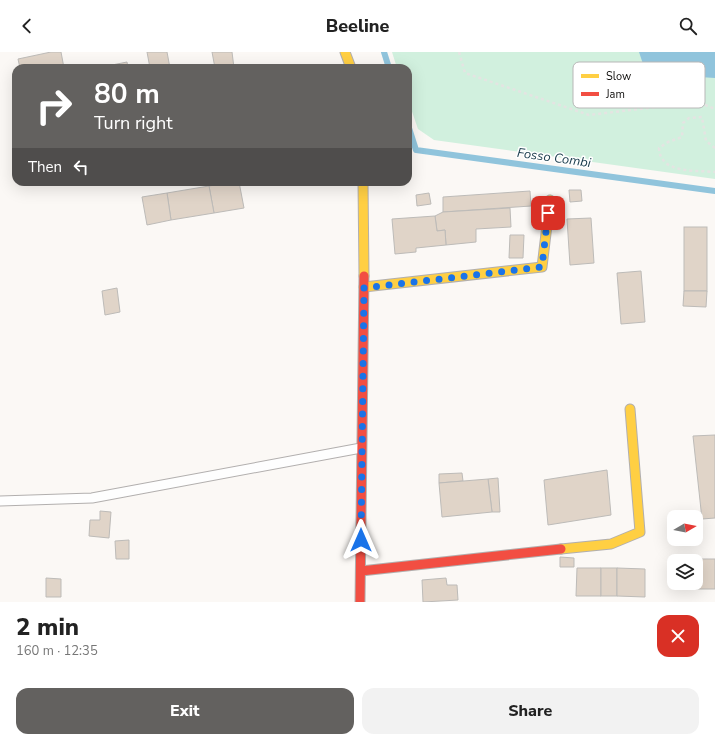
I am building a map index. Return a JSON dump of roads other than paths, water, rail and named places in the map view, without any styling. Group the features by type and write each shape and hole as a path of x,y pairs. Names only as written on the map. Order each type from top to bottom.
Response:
{"street":[{"path":"345,52 350,64"},
{"path":"360,602 364,288 363,186"},
{"path":"364,288 542,267 550,200"},
{"path":"361,571 611,544 640,532 630,409"}],"lane":[{"path":"0,501 92,498 362,448"}],"water":[{"path":"639,52 715,52 715,78 705,77 705,62 642,62"}],"waterway":[{"name":"Fosso Combi","path":"384,52 388,64"},
{"name":"Fosso Combi","path":"412,138 416,150 715,191"}]}
